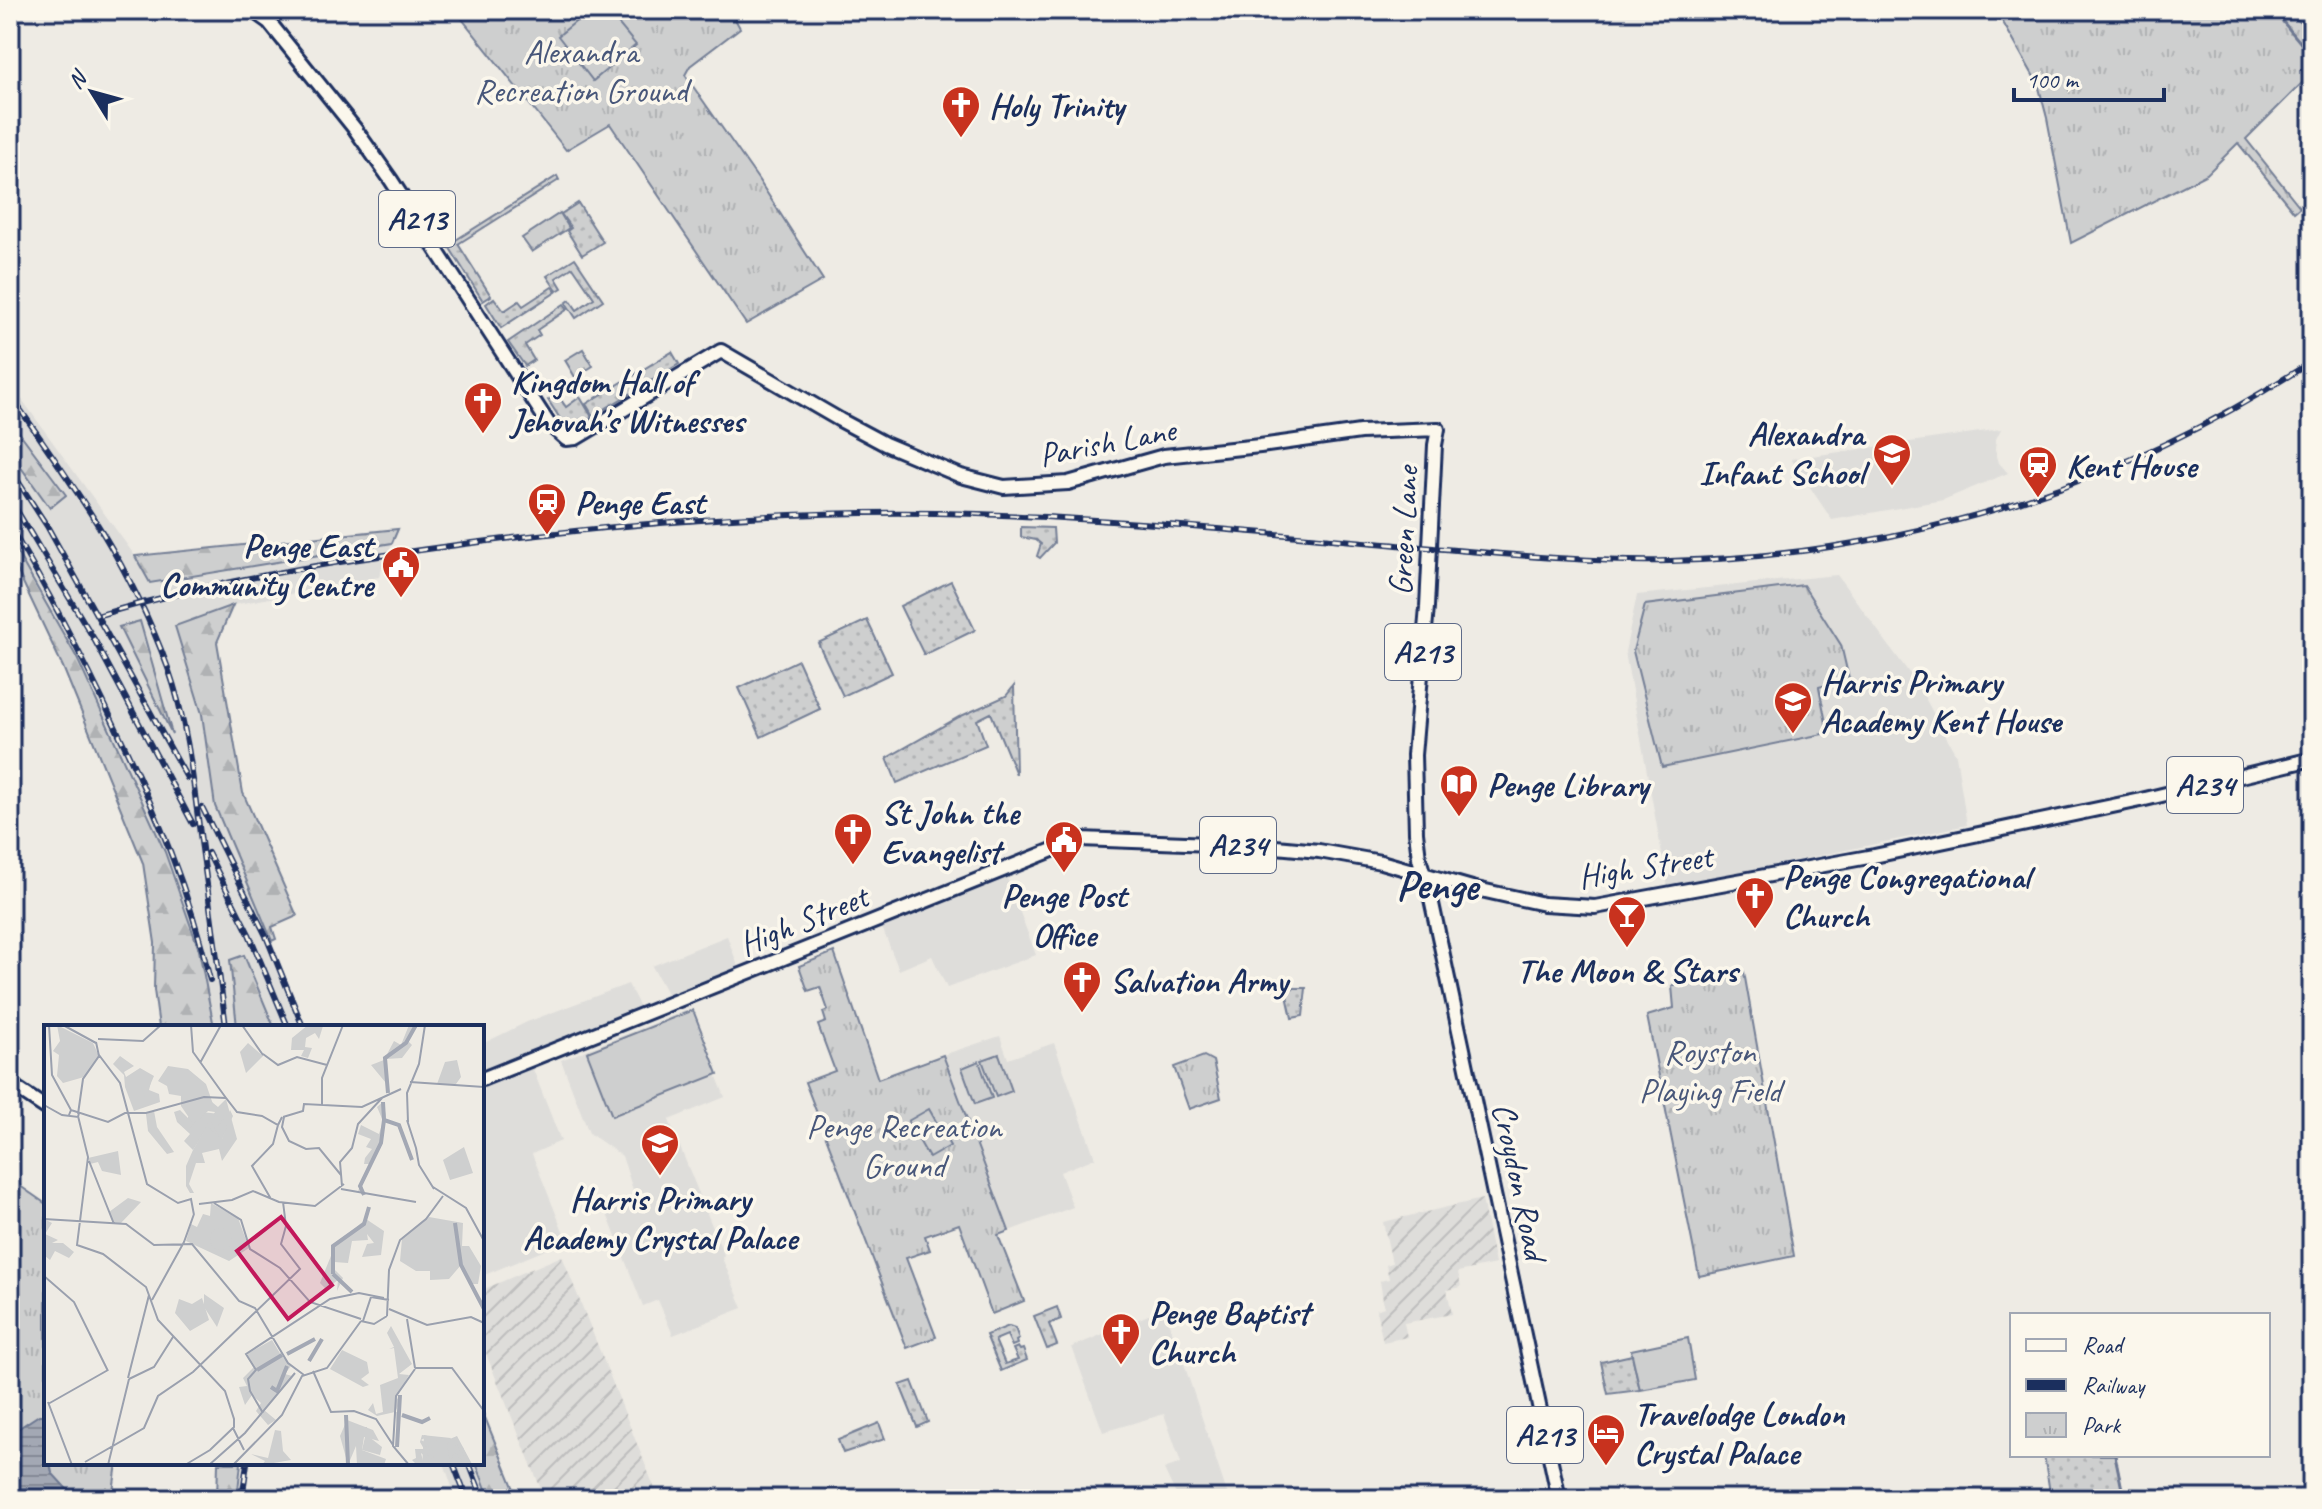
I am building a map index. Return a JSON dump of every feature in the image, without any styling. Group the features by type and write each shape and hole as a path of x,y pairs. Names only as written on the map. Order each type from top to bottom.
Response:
{"main road":[{"name":"Parish Lane","path":"252,10 269,22 355,129 548,423 566,439 576,438 721,351 885,444 961,476 1004,487 1068,483 1164,456 1360,432 1438,429"},
{"name":"Green Lane","path":"1425,875 1416,832 1414,755 1438,429"},
{"name":"High Street","path":"484,1078 1080,839 1319,851 1381,862 1544,904 1595,907 1874,856 2141,800 2312,759"},
{"name":"Croydon Road","path":"1425,875 1559,1499"},
{"path":"10,1084 44,1107"}],"shaded area":[{"path":"10,383 135,556 150,583 392,543 379,577 233,605 176,626 202,714 215,806 304,1025 273,1025 244,956 230,961 237,1025 214,1025 199,950 165,852 77,658 10,540"},
{"name":"Alexandra Infant School","path":"2001,429 1995,449 1999,463 2008,473 1943,500 1832,520 1791,459"},
{"name":"Harris Primary Academy Kent House","path":"1837,575 1918,685 1956,755 1967,825 1668,887 1625,652 1637,595"},
{"path":"1004,870 1036,955 947,988 932,956 899,970 879,920"},
{"path":"727,936 739,969 669,997 652,966"},
{"path":"628,984 643,1013 527,1054 561,1141 532,1154 567,1241 484,1275 484,1043 527,1022"},
{"name":"Harris Primary Academy Crystal Palace","path":"690,1009 725,1097 669,1120 743,1308 673,1335 658,1300 643,1306 607,1214 637,1202 622,1156 589,1133 561,1060"},
{"path":"1000,1036 1008,1059 1054,1043 1095,1158 1060,1172 1073,1207 1009,1231 943,1055"},
{"path":"1482,1199 1495,1264 1458,1272 1461,1287 1447,1290 1452,1314 1404,1323 1407,1337 1383,1342 1376,1310 1384,1307 1380,1281 1389,1279 1386,1265 1392,1263 1383,1222"},
{"path":"562,1256 659,1499 545,1499 484,1349 484,1289"},
{"path":"1163,1309 1229,1499 1178,1499 1164,1469 1181,1463 1164,1414 1103,1432 1072,1347"},
{"path":"39,1415 44,1415 44,1465 50,1465 52,1473 76,1499 10,1499 10,1434"},
{"path":"445,1465 477,1465 490,1499 456,1499"}],"green space":[{"name":"Alexandra Recreation Ground","path":"455,10 730,10 740,28 690,66 685,75 758,179 823,280 746,324 610,124 566,150"},
{"path":"590,10 607,10 636,45 593,81 558,36"},
{"path":"1996,10 2303,10 2295,18 2312,32 2312,73 2246,139 2300,207 2294,212 2238,143 2207,174 2071,243 2038,84"},
{"path":"557,176 559,180 458,244 491,296 483,301 448,245"},
{"path":"578,203 603,242 582,255 567,231 571,228 561,214"},
{"path":"560,213 569,228 532,252 522,238"},
{"path":"575,258 603,300 576,318 566,303 570,300 577,310 594,298 573,267 556,278 562,288 557,291 547,276"},
{"path":"552,287 556,292 501,328 486,304 494,298 504,311 519,301 523,306"},
{"path":"564,304 568,309 537,330 540,335 525,345 534,360 525,366 508,342"},
{"path":"583,349 593,366 575,377 565,360"},
{"path":"672,352 679,364 593,416 586,404"},
{"path":"557,394 566,407 580,397 592,417 575,427 561,420 548,400"},
{"path":"10,420 66,495 50,508 10,452"},
{"path":"1021,527 1053,528 1054,543 1040,558 1037,556 1041,544 1021,537"},
{"path":"398,529 392,543 150,583 135,556"},
{"path":"10,540 77,658 165,852 199,950 214,1025 159,1025 154,990 155,943 143,863 63,667 10,555"},
{"path":"951,581 975,630 924,655 900,606"},
{"path":"1803,585 1841,645 1849,679 1819,687 1828,733 1662,767 1633,651 1645,605"},
{"path":"233,605 217,642 243,793 297,916 272,927 276,939 272,941 215,806 202,714 175,626"},
{"path":"867,620 892,673 843,696 818,643"},
{"path":"140,621 172,734 119,627"},
{"path":"798,660 820,709 761,737 739,688"},
{"path":"1014,686 1016,774 991,713 977,720 986,745 897,783 887,758 959,717 1006,696"},
{"name":"Penge Recreation Ground","path":"834,952 878,1079 943,1055 1009,1231 998,1235 1024,1301 992,1314 959,1224 925,1236 930,1250 906,1258 936,1337 907,1348 805,1082 835,1071 818,1025 826,1022 823,1012 828,1010 820,987 808,991 799,966"},
{"path":"244,955 273,1025 237,1025 230,960"},
{"name":"Royston Playing Field","path":"1744,972 1794,1256 1699,1276 1647,1016 1674,1008 1672,986"},
{"path":"1306,988 1303,1016 1292,1018 1286,991"},
{"path":"693,1010 718,1074 612,1116 587,1052"},
{"path":"999,1054 1012,1091 996,1097 982,1060"},
{"path":"1204,1056 1213,1061 1221,1098 1189,1109 1174,1067"},
{"path":"979,1061 992,1098 975,1104 962,1068"},
{"path":"929,1109 950,1146 929,1158 908,1121"},
{"path":"10,1179 44,1203 44,1465 117,1465 112,1499 10,1499"},
{"path":"1057,1307 1061,1319 1049,1324 1057,1345 1047,1349 1034,1316"},
{"path":"1009,1326 1015,1328 1019,1339 1017,1344 1012,1346 1007,1335 995,1340 1005,1364 1018,1360 1013,1349 1018,1347 1023,1349 1027,1360 1001,1371 986,1335"},
{"path":"1688,1338 1695,1380 1640,1390 1631,1350"},
{"path":"1632,1355 1640,1390 1608,1394 1601,1362"},
{"path":"912,1381 928,1422 917,1427 900,1385"},
{"path":"484,1415 518,1499 490,1499 477,1465 484,1465"},
{"path":"879,1423 885,1439 843,1453 838,1440"},
{"path":"2044,1457 2115,1457 2124,1499 2051,1499"},
{"path":"218,1465 241,1465 237,1499 217,1499"}],"waterway":[{"path":"2273,10 2305,48"},
{"path":"2115,1457 2124,1499"}],"railway":[{"path":"100,615 232,582 412,551 586,530 782,515 913,513 1032,516 1605,560 1670,561 1756,556 1840,545 1923,529 2005,506 2085,478 2163,445 2239,406 2312,361"},
{"path":"10,395 78,493 118,559 168,668 188,750 226,1025"},
{"path":"10,469 47,526 187,778"},
{"path":"10,499 94,639 193,824"},
{"path":"10,527 79,652 144,789 182,883 210,980"},
{"path":"202,807 266,936 302,1025"},
{"path":"208,853 249,934 287,1025"},
{"path":"242,1499 247,1465"},
{"path":"454,1465 467,1499"},
{"path":"470,1465 483,1499"}],"place":[{"name":"Holy Trinity","path":"961,139"},
{"name":"Kingdom Hall of Jehovah's Witnesses","path":"483,435"},
{"name":"Alexandra Infant School","path":"1892,487"},
{"name":"Kent House","path":"2038,499"},
{"name":"Penge East","path":"547,536"},
{"name":"Penge East Community Centre","path":"401,599"},
{"name":"Harris Primary Academy Kent House","path":"1793,735"},
{"name":"Penge Library","path":"1459,818"},
{"name":"St John the Evangelist","path":"853,866"},
{"name":"Penge Post Office","path":"1064,874"},
{"name":"Penge Congregational Church","path":"1755,930"},
{"name":"The Moon & Stars","path":"1627,949"},
{"name":"Salvation Army","path":"1082,1014"},
{"name":"Harris Primary Academy Crystal Palace","path":"660,1177"},
{"name":"Penge Baptist Church","path":"1121,1366"},
{"name":"Travelodge London Crystal Palace","path":"1606,1467"}],"district":[{"name":"Penge","path":"1437,885"}]}
